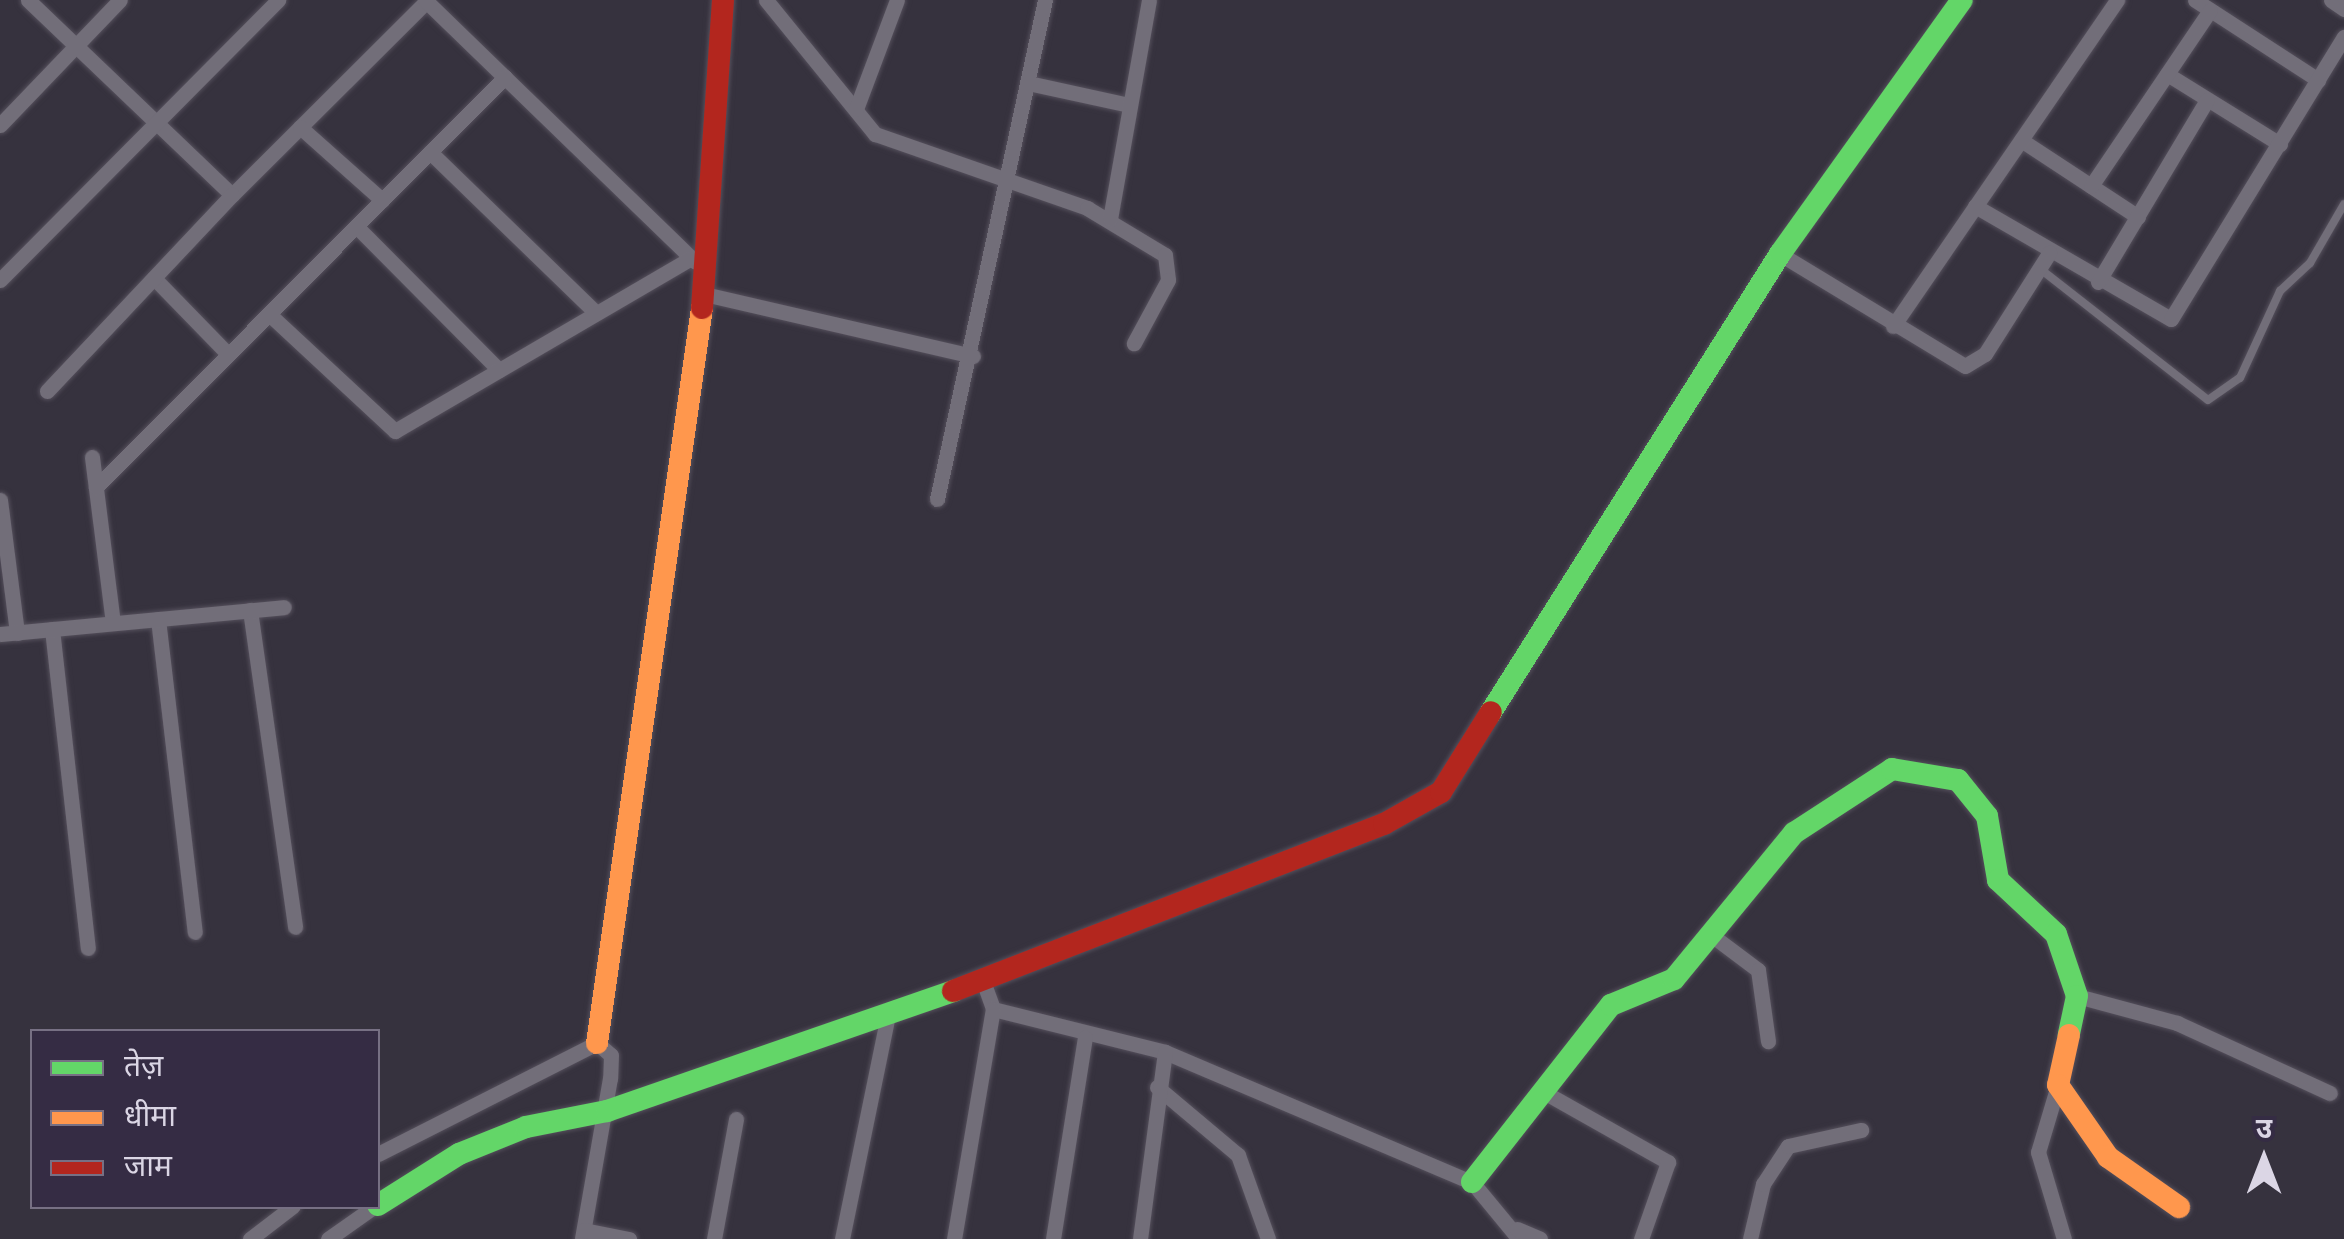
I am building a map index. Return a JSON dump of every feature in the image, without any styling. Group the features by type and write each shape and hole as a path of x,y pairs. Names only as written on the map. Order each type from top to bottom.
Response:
{"street":[{"path":"28,0 232,195"},
{"path":"0,124 120,0"},
{"path":"0,280 152,121 278,0"},
{"path":"629,1239 583,1234 607,1111 610,1078 604,1049 701,275 724,0"},
{"path":"766,0 856,110 892,143 1110,219 1171,266 1134,344"},
{"path":"856,110 897,0"},
{"path":"937,498 973,356 1045,0"},
{"path":"1110,219 1149,0"},
{"path":"380,1203 458,1154 526,1127 607,1111 983,981 1384,824 1440,792 1780,254 1962,0"},
{"path":"1892,326 2117,0"},
{"path":"2195,0 2318,80"},
{"path":"2331,0 2344,9"},
{"path":"47,391 232,195 426,1 701,275 973,356"},
{"path":"2092,186 2210,10"},
{"path":"1975,206 2158,317 2181,312 2344,37"},
{"path":"2167,74 2280,144"},
{"path":"96,487 505,77"},
{"path":"1028,84 1129,105"},
{"path":"2098,282 2207,100"},
{"path":"300,128 382,200"},
{"path":"2021,140 2138,216"},
{"path":"430,152 596,314"},
{"path":"356,226 498,370"},
{"path":"1780,254 1952,363 1976,363 2049,254"},
{"path":"269,314 395,431 596,314 701,275"},
{"path":"154,278 228,354"},
{"path":"92,457 113,623"},
{"path":"0,500 18,633"},
{"path":"0,634 284,606"},
{"path":"250,610 295,927"},
{"path":"158,619 195,932"},
{"path":"52,629 88,948"},
{"path":"1472,1182 1611,1005 1664,986 1794,833 1881,771 1944,774 1987,816 1998,880 2056,934 2077,996 2038,1152 2064,1239"},
{"path":"1710,934 1758,970 1768,1041"},
{"path":"954,1239 993,1009 983,981"},
{"path":"2077,996 2177,1023 2330,1093"},
{"path":"993,1009 1085,1038 1166,1052 1472,1182 1518,1234 1540,1239"},
{"path":"842,1239 888,1015"},
{"path":"1054,1239 1085,1038"},
{"path":"380,1153 604,1049"},
{"path":"1140,1239 1157,1087 1166,1052"},
{"path":"2058,1084 2108,1157 2179,1207"},
{"path":"1157,1087 1238,1156 1268,1239"},
{"path":"1542,1091 1668,1162 1640,1239"},
{"path":"714,1239 736,1119"},
{"path":"1750,1239 1763,1184 1788,1146 1861,1130"},
{"path":"250,1239 289,1209"},
{"path":"328,1239 372,1209"}],"lane":[{"path":"2039,268 2208,400 2240,378 2280,291 2310,263 2344,204"}],"traffic: fast":[{"path":"1491,712 1780,254 1962,0"},
{"path":"1472,1182 1611,1005 1674,979 1794,833 1892,769 1958,780 1987,816 1998,880 2056,934 2077,996 2069,1035"},
{"path":"380,1204 459,1154 526,1127 607,1111 953,991"}],"traffic: slow":[{"path":"597,1043 702,308"},
{"path":"2069,1035 2058,1085 2108,1157 2179,1207"}],"traffic: jam":[{"path":"702,308 723,0"},
{"path":"953,991 1384,824 1441,792 1491,712"}]}
